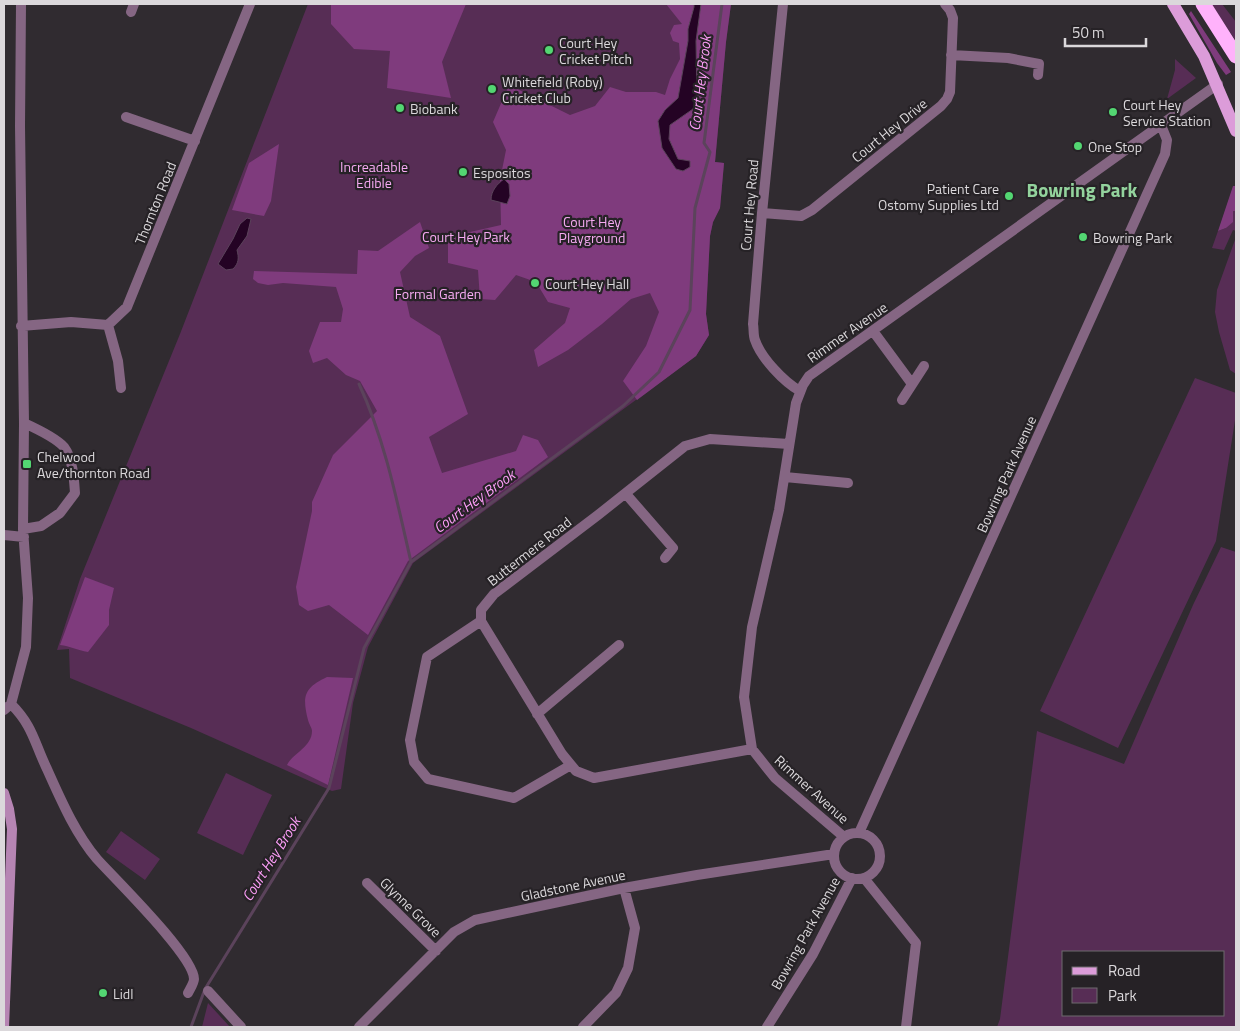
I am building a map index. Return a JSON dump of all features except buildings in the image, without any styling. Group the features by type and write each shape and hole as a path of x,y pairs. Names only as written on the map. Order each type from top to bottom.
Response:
{"highway":[{"path":"1203,4 1236,56"}],"main road":[{"path":"1173,4 1195,39 1218,84 1236,131"},
{"path":"4,793 12,829 4,1027"}],"street":[{"path":"21,4 21,326 24,422 24,533 28,598 26,647 7,707 22,715 30,728 46,768 78,834 96,858 186,959 194,980 188,993"},
{"name":"Thornton Road","path":"108,325 127,307 250,4"},
{"name":"Court Hey Road","path":"783,4 753,324 755,339 761,352 784,380 800,391"},
{"name":"Court Hey Drive","path":"762,212 801,216 812,210 941,106 950,92 953,18 945,4"},
{"path":"951,55 1008,58 1040,64 1038,75"},
{"name":"Rimmer Avenue","path":"844,837 775,778 752,750 744,697 752,627 779,510 796,403 800,391 809,376 1218,84"},
{"path":"126,117 195,142"},
{"name":"Bowring Park Avenue","path":"859,833 1165,154 1167,140 1161,125"},
{"path":"21,326 70,322 108,325 118,361 121,388"},
{"path":"873,332 912,384"},
{"path":"902,400 924,366"},
{"path":"4,535 24,533 41,526 60,513 75,493 74,470 64,447 41,430 24,422"},
{"name":"Buttermere Road","path":"481,621 481,610 494,594 626,494 685,446 710,439 789,444"},
{"path":"785,477 848,483"},
{"path":"626,494 673,548 665,558"},
{"path":"570,765 514,798 428,779 414,762 410,740 427,657 481,621 562,754 576,771 594,778 752,750"},
{"path":"537,714 619,645"},
{"path":"844,837 859,833 870,837 877,844 880,852 878,865 874,871 864,878 916,944 906,1027"},
{"name":"Bowring Park Avenue","path":"844,837 834,854 837,867 842,873 852,878 864,878"},
{"name":"Gladstone Avenue","path":"359,1027 454,932 475,920 624,888 834,854"},
{"name":"Bowring Park Avenue","path":"767,1027 813,954 852,878"},
{"name":"Glynne Grove","path":"366,883 436,951"},
{"path":"582,1027 616,993 628,968 635,928 624,888"},
{"path":"208,991 241,1027"}],"green space":[{"name":"Court Hey Park","path":"308,4 731,4 715,162 724,163 720,208 713,222 710,236 706,314 709,335 696,356 413,563 368,647 353,703 341,789 332,791 191,728 70,678 69,649 57,650 80,579 180,334"},
{"path":"331,4 466,4 442,62 451,98 387,88 390,51 354,49 331,24"},
{"name":"Court Hey Playground","path":"666,4 694,4 695,7 688,29 688,41 678,98 665,110 658,121 676,169 690,161 678,159 669,139 670,125 693,109 697,96 696,41 701,4 731,4 715,162 724,163 720,208 713,222 710,236 706,314 709,335 696,356 637,400 623,381 646,346 659,312 650,293 631,299 568,350 538,367 534,350 565,323 570,308 548,302 536,282 516,275 495,300 480,299 478,270 448,263 448,237 501,225 500,180 506,150 493,122 509,85 570,115 595,106 610,87 626,92 656,92 665,95 670,79 680,59 679,43 673,41 670,33 674,25 682,24"},
{"path":"1211,4 1222,4 1236,22 1236,41"},
{"path":"1191,11 1231,72 1226,75 1189,14"},
{"path":"1175,59 1196,78 1167,99 1175,70"},
{"path":"279,144 271,201 264,216 232,210 249,163"},
{"path":"1233,186 1236,186 1236,211 1233,211 1233,222 1226,228 1218,231"},
{"path":"1233,210 1236,211 1236,231 1233,230 1224,250 1212,248 1218,231 1226,228"},
{"path":"420,222 429,248 415,256 400,272 410,317 440,336 468,414 429,437 442,473 516,451 523,435 538,440 548,457 408,561 368,635 329,605 308,611 299,605 296,587 312,511 312,502 333,455 377,411 360,381 346,375 327,358 313,363 309,351 320,322 341,322 343,309 336,287 283,283 268,285 258,283 253,279 254,271 357,274 358,250 378,251"},
{"path":"1236,237 1236,374 1230,370 1215,312 1217,290"},
{"path":"1195,378 1236,393 1236,414 1216,541 1118,748 1040,711"},
{"path":"1221,547 1236,552 1236,1027 997,1027 1000,1019 1037,731 1124,764 1193,605"},
{"path":"85,577 114,588 109,610 109,625 88,652 60,645"},
{"path":"327,677 353,678 328,785 287,765 306,746 311,737 312,730 305,705 309,689"},
{"path":"226,773 272,795 243,855 197,833"},
{"path":"121,831 160,859 145,880 106,852"},
{"path":"208,1003 230,1027 202,1027"}],"shaded area":[{"path":"694,4 701,4 696,41 697,96 693,109 670,125 669,139 678,159 690,161 690,167 683,171 676,169 662,148 658,121 665,110 678,98 688,41 688,29"},
{"path":"504,179 509,184 510,196 507,204 491,200 495,188"},
{"path":"247,218 251,219 247,236 237,250 238,258 235,267 226,270 218,264 240,224"}],"waterway":[{"name":"Court Hey Brook","path":"191,1027 205,989 329,788 364,648 411,562 623,406 659,372 690,310 695,208 710,152 704,143 722,4"},
{"path":"359,384 383,449 411,562"}],"place":[{"name":"Court Hey Cricket Pitch","path":"549,50"},
{"name":"Whitefield (Roby) Cricket Club","path":"492,89"},
{"name":"Biobank","path":"400,108"},
{"name":"Court Hey Service Station","path":"1113,112"},
{"name":"One Stop","path":"1078,146"},
{"name":"Espositos","path":"463,172"},
{"name":"Patient Care Ostomy Supplies Ltd","path":"1009,196"},
{"name":"Bowring Park","path":"1083,237"},
{"name":"Court Hey Hall","path":"535,283"},
{"name":"Chelwood Ave/thornton Road","path":"27,464"},
{"name":"Lidl","path":"103,993"}],"district":[{"name":"Bowring Park","path":"1082,189"}],"park label":[{"name":"Increadable Edible","path":"374,174"},
{"name":"Formal Garden","path":"438,293"}]}
